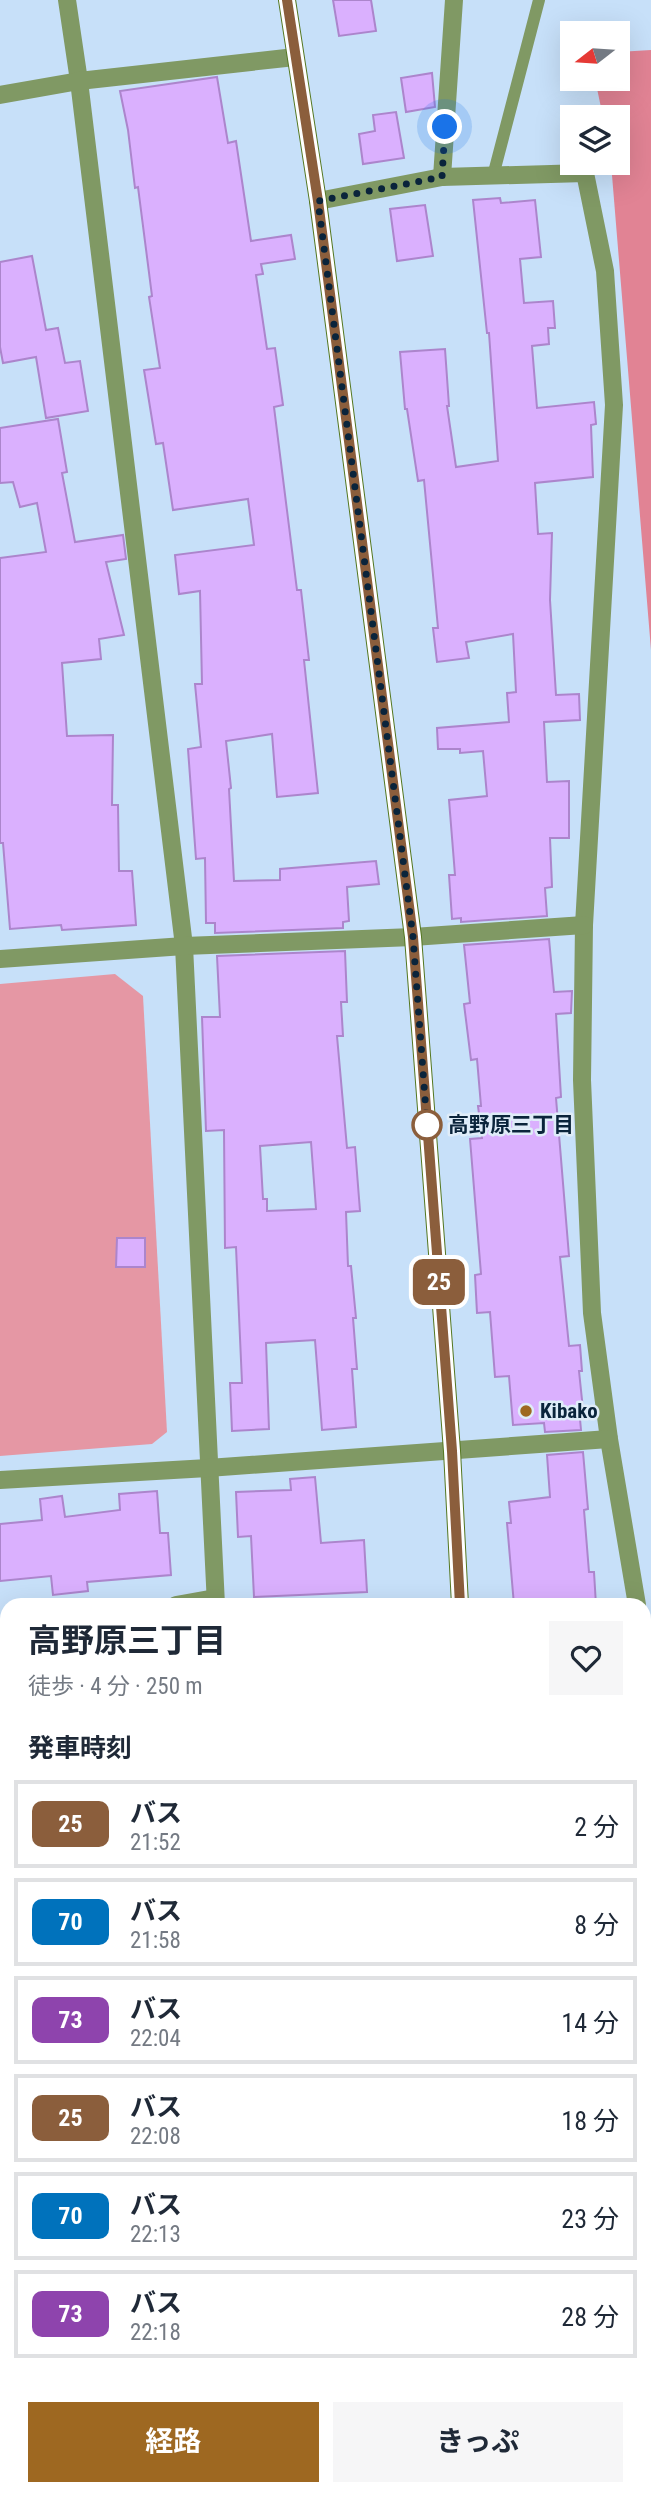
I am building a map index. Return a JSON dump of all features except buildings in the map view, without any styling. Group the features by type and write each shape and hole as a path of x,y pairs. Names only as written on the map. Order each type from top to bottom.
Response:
{"street":[{"path":"67,0 184,946 215,1598"},
{"path":"287,0 318,201 413,937 452,1451 460,1598"},
{"path":"442,177 454,0"},
{"path":"0,95 79,81 295,57"},
{"path":"318,201 442,177 585,173 605,271 614,405 584,925 582,1080 591,1299 609,1439 636,1598"},
{"path":"0,959 184,946 413,937 584,925"},
{"path":"0,1480 609,1439"}],"lane":[{"path":"493,176 539,0"}],"shaded area":[{"path":"651,50 651,650 612,175 630,175 630,105 600,105 598,91 630,91 630,51"},
{"path":"115,974 143,996 167,1432 152,1444 0,1456 0,984"}],"bus line":[{"name":"25","path":"287,0 318,201 413,937 452,1451 460,1598"}],"place":[{"name":"高野原三丁目","path":"427,1125"},
{"name":"Kibako","path":"526,1411"}],"route":[{"path":"427,1125 413,937 318,201 442,177 445,127"}]}
